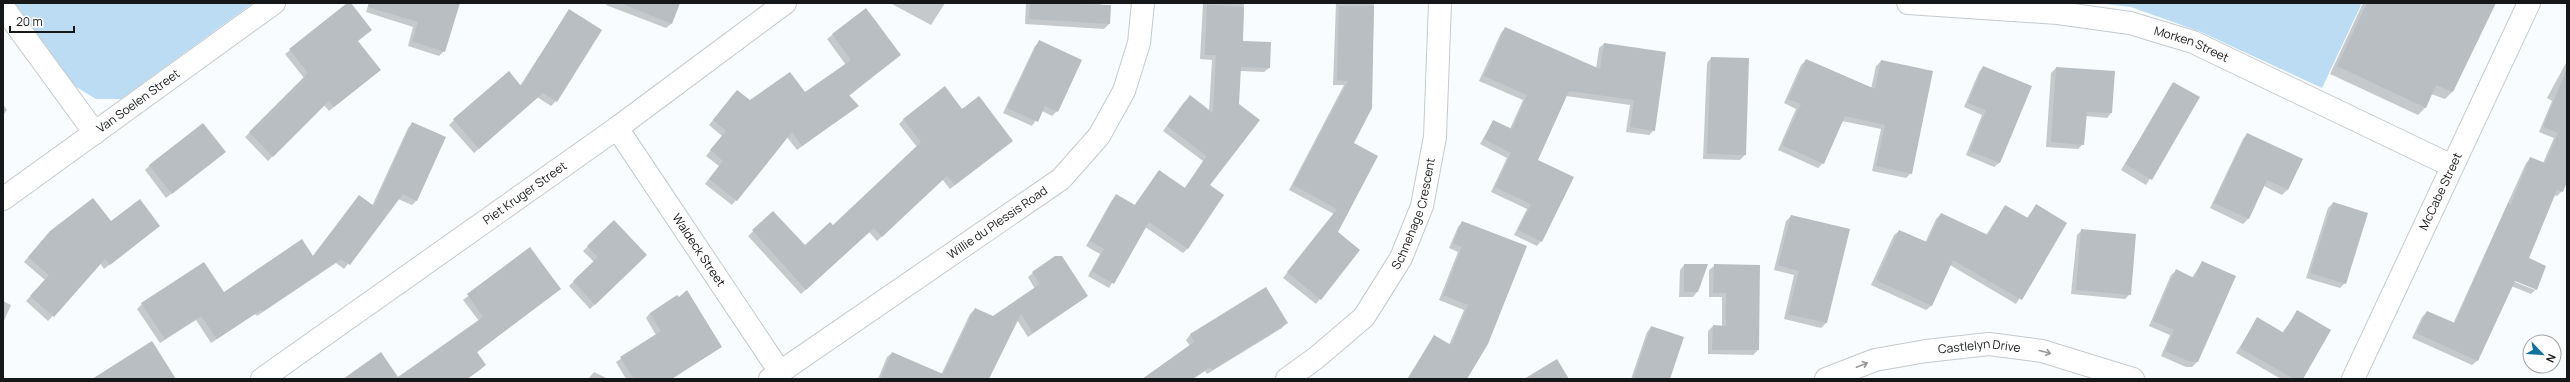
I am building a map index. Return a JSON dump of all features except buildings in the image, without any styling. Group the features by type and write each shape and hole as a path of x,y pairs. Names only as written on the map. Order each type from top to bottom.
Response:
{"street":[{"name":"Van Soelen Street","path":"3,199 274,3"},
{"name":"Piet Kruger Street","path":"262,379 617,128 785,3"},
{"name":"Willie du Plessis Road","path":"775,376 1061,179 1099,136 1124,91 1139,43 1143,3"},
{"name":"Schnehage Crescent","path":"1287,379 1316,358 1364,317 1401,258 1422,206 1435,137 1440,3"},
{"name":"Morken Street","path":"1908,3 2058,13 2130,23 2193,42 2452,166"},
{"name":"McCabe Street","path":"2353,379 2529,3"},
{"path":"3,7 95,133"},
{"name":"Waldeck Street","path":"617,128 775,376"},
{"name":"Castlelyn Drive","path":"1826,379 1875,360 1926,351 1989,344 2042,351 2133,379"}],"shaded area":[{"path":"14,3 253,3 121,99 96,99 73,85"},
{"path":"2097,3 2362,3 2322,88 2201,32 2131,7"}]}
